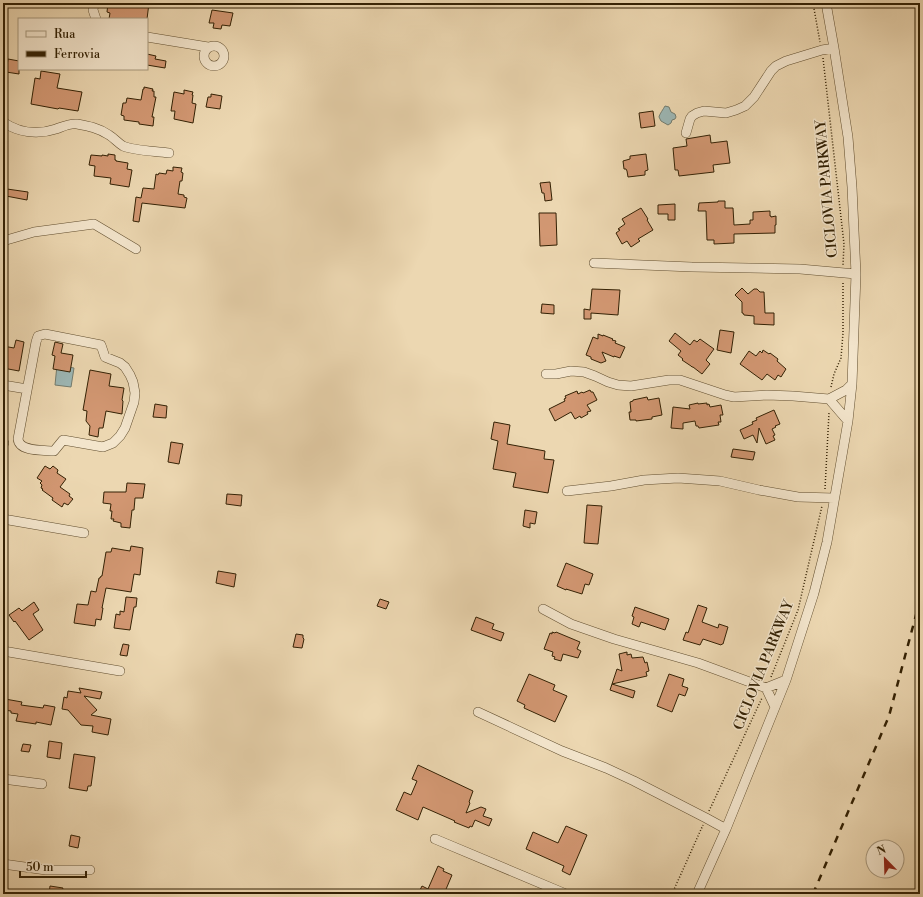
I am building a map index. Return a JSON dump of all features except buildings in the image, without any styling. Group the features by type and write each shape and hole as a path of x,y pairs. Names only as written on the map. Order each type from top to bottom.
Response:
{"street":[{"path":"94,3 93,10 96,18"},
{"path":"697,894 726,829 786,680 814,593 827,542 848,421 852,384 856,274 852,187 848,137 826,3"},
{"path":"148,37 208,48"},
{"path":"686,133 690,119 697,113 704,111 726,113 745,106 754,97 776,66 786,61 822,50 834,48"},
{"path":"3,122 10,127 37,133 47,132 76,124 101,130 124,146 134,149 169,153"},
{"path":"3,241 34,232 94,224 136,249"},
{"path":"594,263 692,268 800,269 856,274"},
{"path":"45,334 101,345 105,357 120,363 125,367 132,379 135,392 134,402 125,428 113,443 103,447 63,440 54,451 26,448 18,443 27,389 36,342 38,336 45,334"},
{"path":"546,374 571,371 584,372 618,385 631,386 669,380 680,380 725,396 734,397 780,395 829,399 846,390 852,384"},
{"path":"3,385 27,389"},
{"path":"829,399 848,421"},
{"path":"568,491 611,486 644,480 678,478 720,481 798,497 834,498"},
{"path":"3,519 84,533"},
{"path":"543,609 571,624 614,639 698,663 766,688 786,680"},
{"path":"3,651 120,671"},
{"path":"766,688 775,707"},
{"path":"478,712 562,751 606,768 634,781 726,829"},
{"path":"3,779 42,784"},
{"path":"435,839 566,894"},
{"path":"3,864 46,870 90,870"}],"path":[{"name":"CICLOVIA PARKWAY","path":"672,894 766,688 798,610 824,497 829,399 834,374 841,358 843,333 842,272 844,244 822,50 813,3"}],"water":[{"path":"665,106 669,107 671,112 675,114 676,117 668,125 661,121 659,117"},
{"path":"57,365 74,368 71,387 55,385"}],"railway":[{"path":"813,894 889,716 920,600"}]}
